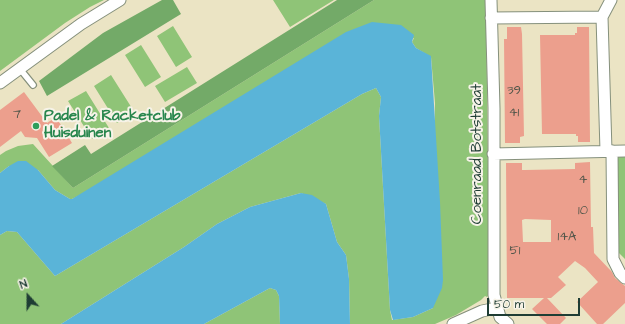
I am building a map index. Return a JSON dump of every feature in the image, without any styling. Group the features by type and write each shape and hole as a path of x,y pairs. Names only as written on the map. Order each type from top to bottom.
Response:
{"street":[{"path":"0,83 81,24 120,0"},
{"name":"Coenraad Botstraat","path":"491,0 494,295 497,308"},
{"path":"611,0 602,16 613,259 620,273 625,278"},
{"path":"492,18 602,16"},
{"path":"493,154 609,151 625,152"},
{"path":"453,324 482,311 497,308 500,317 508,324"}],"lane":[{"path":"20,68 33,85"}],"green space":[{"path":"0,0 104,0 65,23 0,71"},
{"path":"162,0 173,0 181,14 47,96 39,81 103,33"},
{"path":"273,0 334,0 290,27"},
{"path":"337,0 374,0 73,188 52,166 85,145 91,154"},
{"path":"374,0 486,0 489,257 489,294 487,297 485,296 456,315 435,324 350,324 349,279 346,255 337,242 326,204 301,193 250,207 217,224 184,247 61,324 0,324 0,235 7,231 17,232 55,276 362,94 376,88 381,97 379,116 390,310 392,320 413,317 433,308 435,103 431,57 416,48 412,42 414,38 72,199 55,190 38,170 9,166 0,173 0,155 18,146 33,144 73,188"},
{"path":"173,26 192,57 176,67 157,36"},
{"path":"141,45 161,77 145,87 125,55"},
{"path":"187,67 197,83 165,102 155,86"},
{"path":"111,75 135,113 117,123 94,86"},
{"path":"86,91 109,128 92,139 68,101"},
{"path":"625,153 625,259 616,250 615,154"},
{"path":"270,288 276,290 279,296 280,324 204,324"}],"water":[{"path":"372,22 401,25 414,35 412,42 416,48 431,56 443,280 442,288 433,308 413,317 393,320 390,310 379,116 381,97 376,88 362,94 55,276 17,232 7,231 0,235 0,173 9,166 18,161 26,161 38,170 55,190 72,199 346,32"},
{"path":"301,193 312,195 326,204 337,242 346,255 349,279 350,324 280,324 279,296 276,290 270,288 204,324 61,324 184,247 217,224 250,207"}],"building":[{"path":"507,27 521,27 522,34 524,136 520,137 520,143 505,143 504,39 507,39"},
{"path":"577,27 589,27 590,142 578,142 578,136 576,136 576,134 542,134 540,35 575,35 575,33 577,33"},
{"path":"24,92 47,123 56,117 72,143 49,157 37,138 25,137 21,131 0,147 0,110"},
{"path":"590,162 591,227 593,227 594,253 612,272 615,278 625,286 625,303 603,324 597,324 577,302 598,282 585,268 575,261 558,277 566,285 551,298 547,298 566,318 560,324 547,324 532,309 544,298 507,298 506,163 522,163 522,170 525,170 575,169 575,163","holes":["522,220 551,220 551,242 523,242"]}],"place":[{"name":"Padel & Racketclub Huisduinen","path":"36,126"}]}
